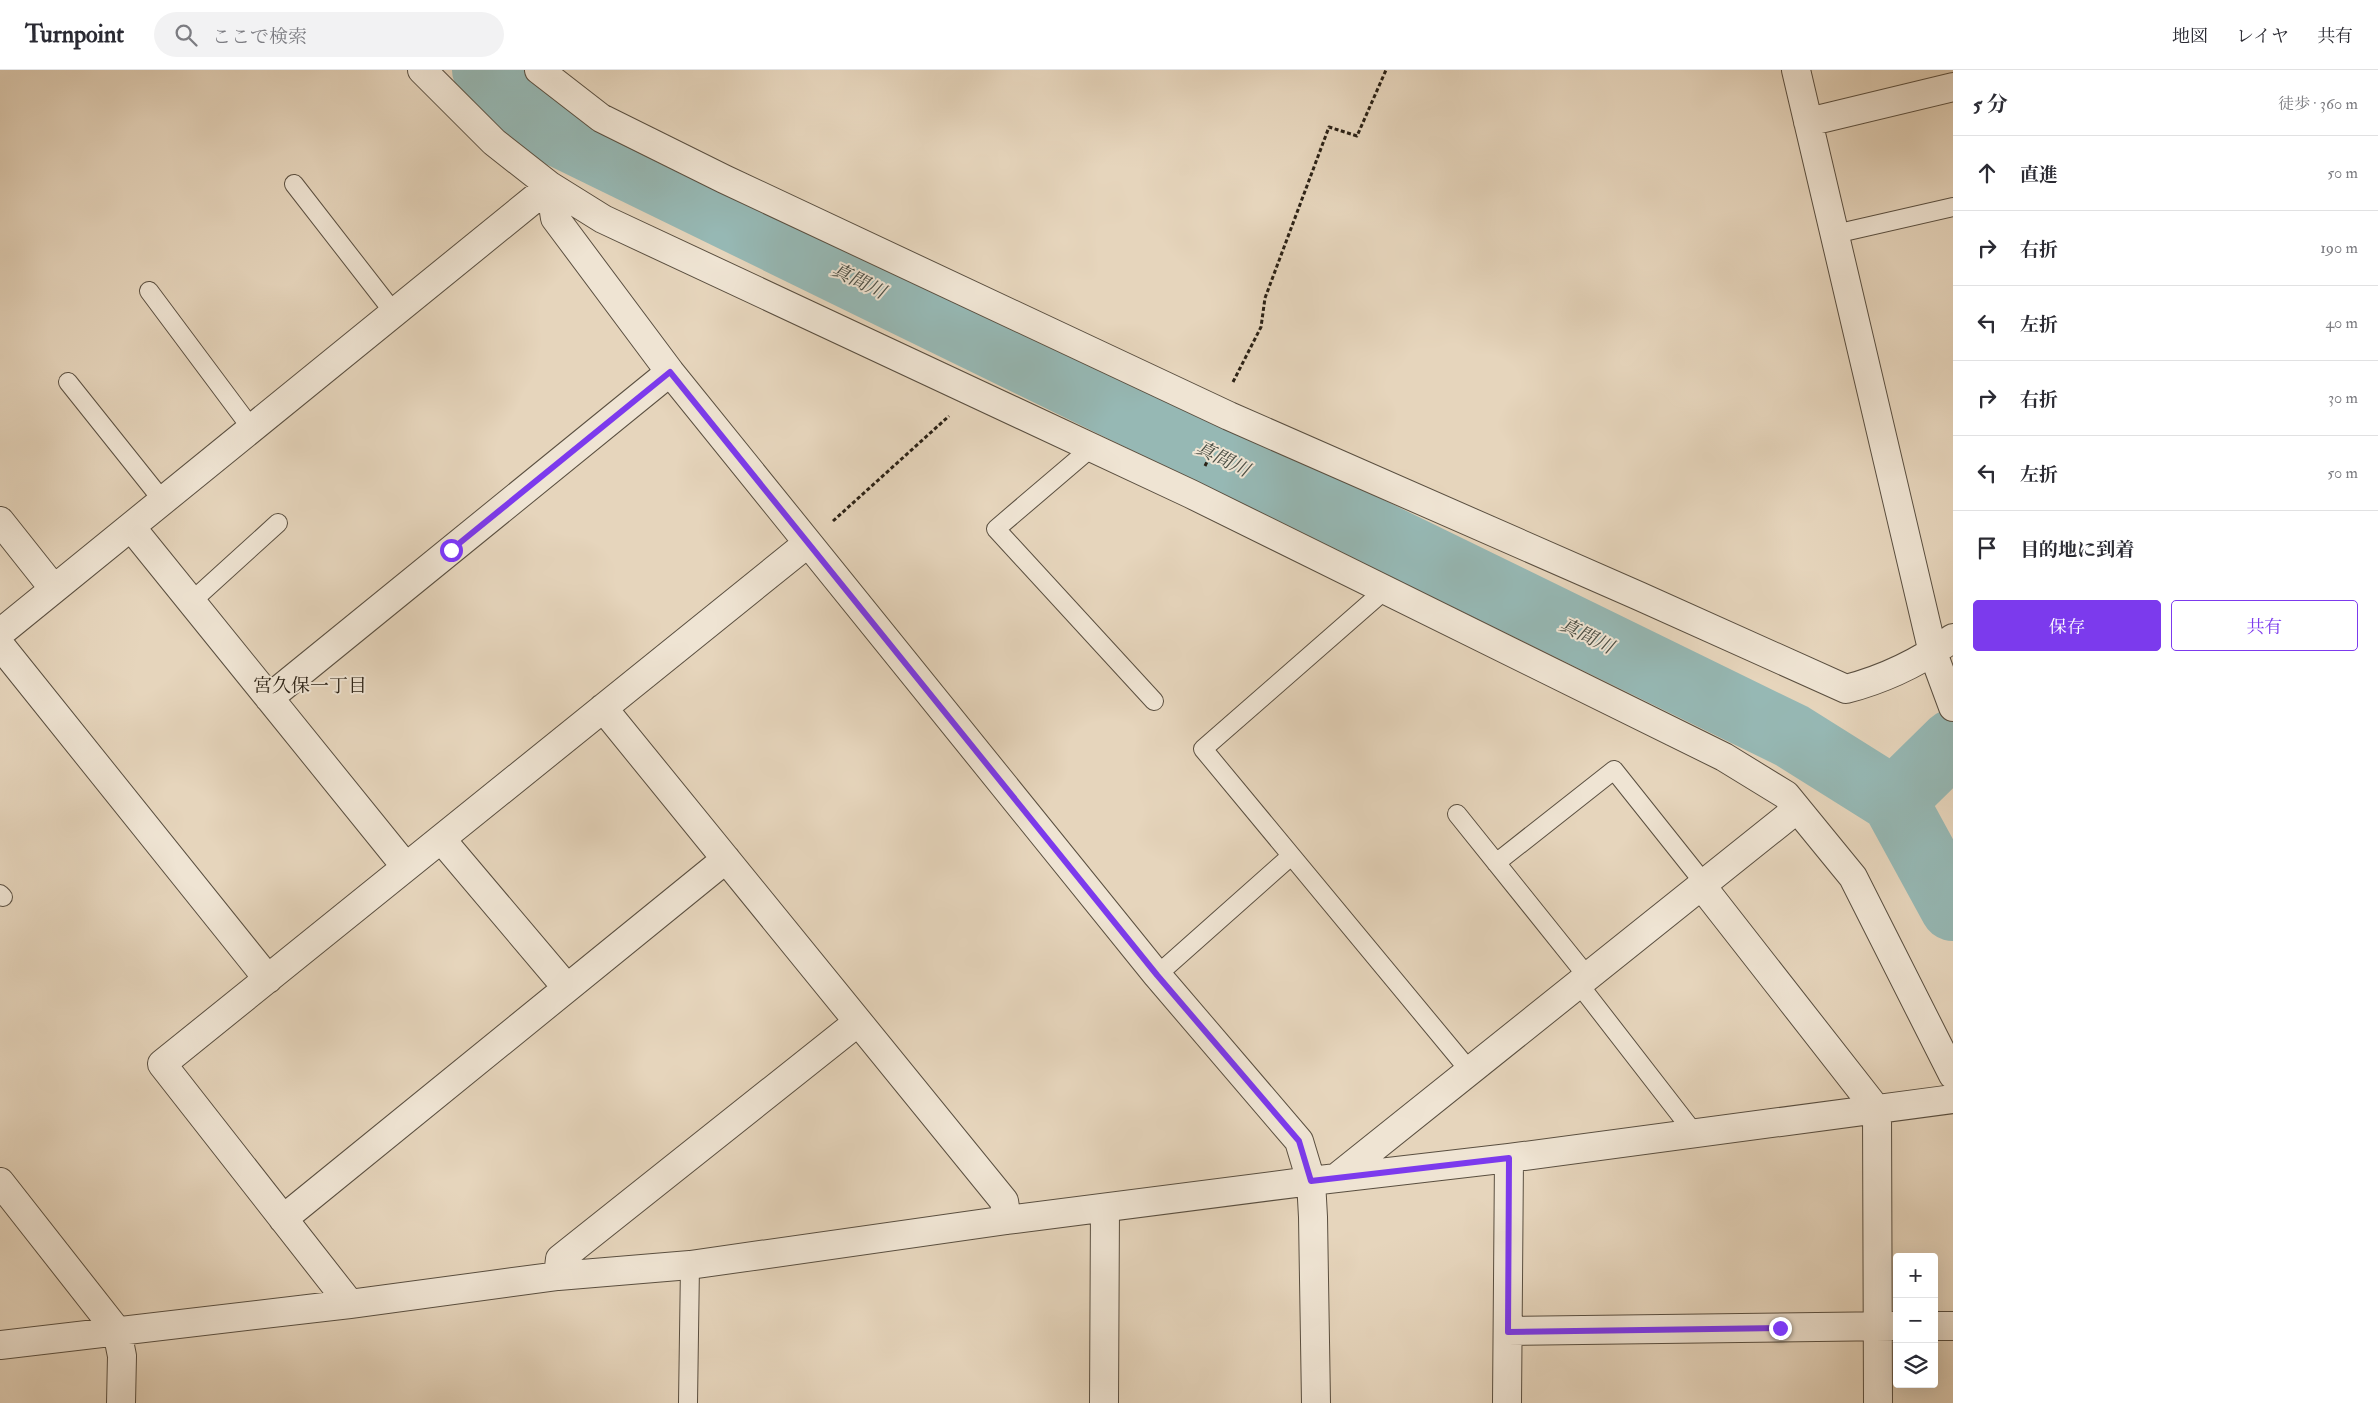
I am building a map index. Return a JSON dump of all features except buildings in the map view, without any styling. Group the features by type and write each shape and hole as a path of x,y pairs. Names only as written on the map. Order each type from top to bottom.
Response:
{"street":[{"path":"422,70 494,142 550,186 603,219 975,393 1386,589 1724,757 1786,795 1852,877 1953,1075"},
{"path":"539,70 601,118 724,179 1229,416 1846,689 1876,681 1943,646"},
{"path":"1796,70 1835,234 1943,646 1953,707"},
{"path":"1808,122 1953,88"},
{"path":"0,633 395,314 550,186"},
{"path":"550,186 555,218 670,372 1157,975 1299,1141 1323,1179"},
{"path":"269,698 670,372"},
{"path":"0,521 54,589"},
{"path":"131,527 406,867"},
{"path":"350,1304 162,1064 808,543"},
{"path":"0,645 268,979"},
{"path":"603,708 1004,1201 1007,1220"},
{"path":"1316,1403 1314,1217 1323,1179 1469,1070 1797,809"},
{"path":"441,839 567,988"},
{"path":"283,1219 726,859"},
{"path":"1703,884 1877,1110 1887,1327 1878,1403"},
{"path":"558,1276 560,1259 858,1022"},
{"path":"0,1344 350,1304 558,1276 690,1265 1007,1220 1323,1179 1509,1158 1953,1099"},
{"path":"1507,1403 1509,1158"},
{"path":"0,1182 117,1331 122,1356 121,1403"},
{"path":"1104,1403 1105,1208"},
{"path":"1938,1326 1953,1326"},
{"path":"1508,1332 1887,1327"}],"lane":[{"path":"294,184 395,314"},
{"path":"1835,234 1953,207"},
{"path":"149,291 252,429"},
{"path":"68,382 163,501"},
{"path":"1091,448 996,529 1154,701"},
{"path":"191,602 278,523"},
{"path":"1386,589 1203,749 1469,1070"},
{"path":"1496,863 1614,770 1703,884"},
{"path":"1457,814 1583,979 1695,1134"},
{"path":"1157,975 1291,856"},
{"path":"688,1403 690,1265"}],"path":[{"path":"1229,416 1230,388 1261,327 1265,298 1328,127 1357,136 1386,70"},
{"path":"808,543 975,393"}],"waterway":[{"name":"真間川","path":"485,70 537,123 1792,736 1894,800 1953,908"},
{"name":"真間川","path":"1894,800 1953,742"}],"district":[{"name":"宮久保一丁目","path":"310,685"}],"route":[{"path":"451,550 670,372 1157,975 1299,1141 1311,1181 1509,1158 1508,1332 1780,1328"}]}
